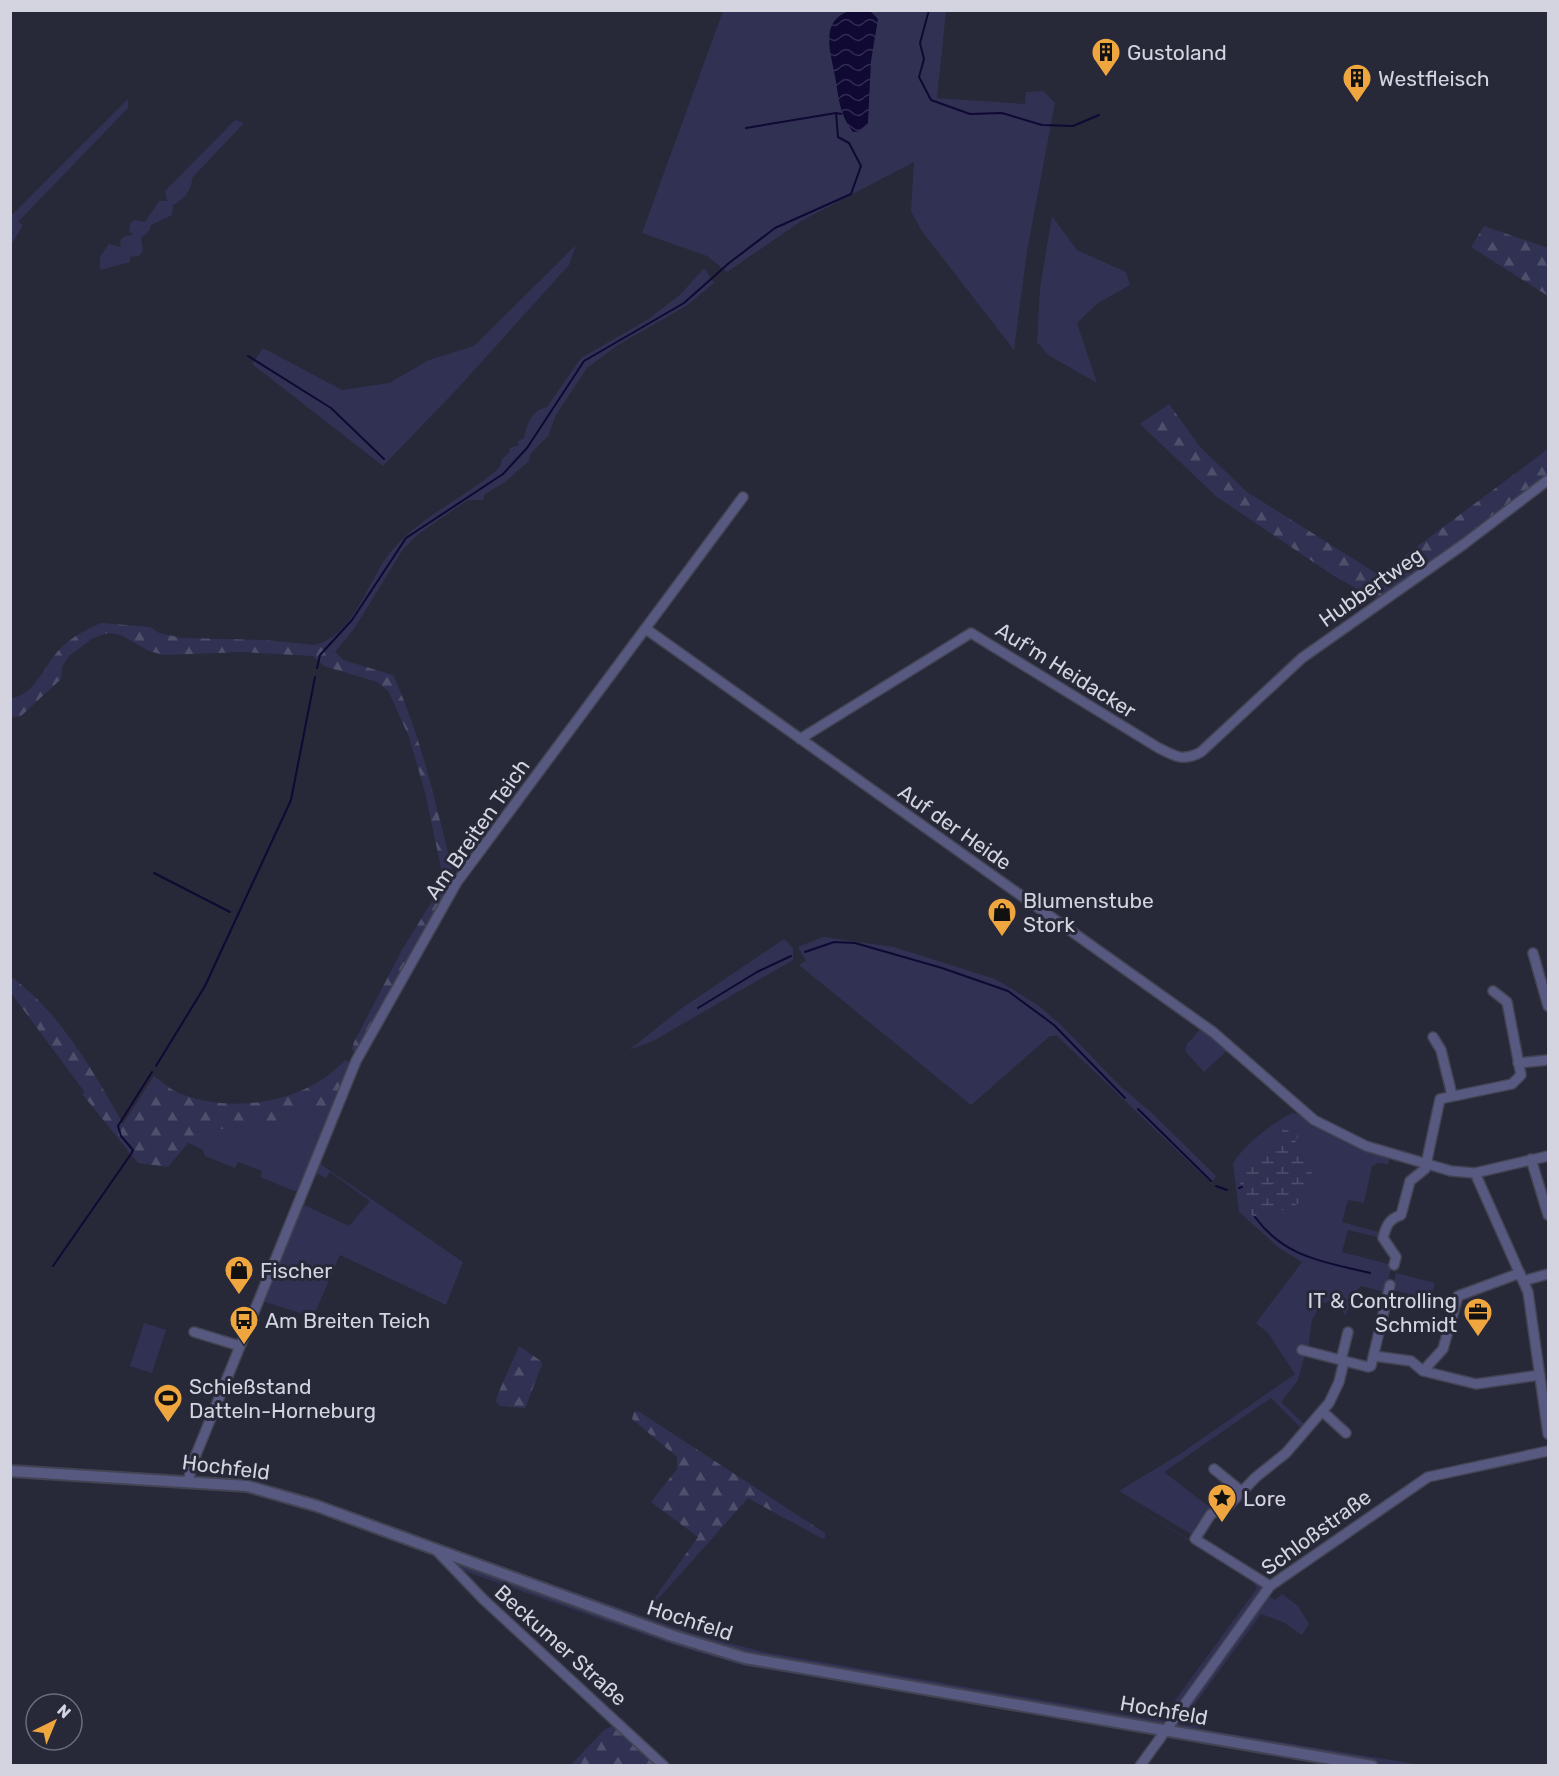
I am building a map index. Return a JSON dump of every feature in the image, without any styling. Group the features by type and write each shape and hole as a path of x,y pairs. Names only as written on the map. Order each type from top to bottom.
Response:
{"street":[{"name":"Hubbertweg","path":"1222,732 1302,658 1464,544 1548,480"},
{"name":"Am Breiten Teich","path":"188,1481 193,1462 356,1061 440,912 469,865 744,497"},
{"name":"Auf der Heide","path":"646,629 1213,1032 1314,1120 1366,1146 1451,1171 1475,1173"},
{"name":"Auf'm Heidacker","path":"800,739 971,633 1176,757 1186,758 1201,752 1222,732"},
{"path":"1533,953 1548,1006"},
{"path":"1394,1265 1396,1257 1383,1238 1386,1227 1392,1218 1401,1215 1410,1181 1425,1169 1440,1099 1512,1084 1521,1075 1507,1002 1493,992"},
{"path":"1433,1037 1442,1050 1452,1095"},
{"path":"1518,1063 1548,1060"},
{"path":"1548,1156 1475,1173 1522,1277 1530,1304 1548,1434"},
{"path":"1532,1159 1548,1215"},
{"path":"1423,1371 1443,1349 1458,1296 1522,1277 1548,1274"},
{"path":"1302,1350 1371,1366 1390,1285"},
{"path":"1419,1298 1454,1307"},
{"path":"194,1332 240,1346"},
{"path":"1270,1586 1196,1539 1211,1514 1227,1507 1241,1491 1286,1453 1335,1394 1348,1332"},
{"path":"1374,1356 1410,1361 1423,1371 1476,1384 1540,1375"},
{"path":"1322,1411 1346,1433"},
{"name":"Schloßstraße","path":"1140,1766 1270,1586 1428,1477 1548,1451"},
{"path":"1214,1469 1241,1491"},
{"name":"Hochfeld","path":"10,1471 188,1481 260,1488 673,1636 745,1659 1372,1766"},
{"name":"Beckumer Straße","path":"436,1550 483,1599 664,1766"}],"green space":[{"path":"723,11 946,11 937,98 1025,104 1026,92 1043,91 1055,103 1027,251 1014,350 921,230 911,211 914,162 803,220 727,272 707,256 642,233"},
{"path":"128,99 128,108 18,222 23,225 11,245 11,216"},
{"path":"235,120 244,123 192,178 187,194 173,205 172,215 151,225 150,230 141,238 143,251 139,256 130,257 130,262 100,270 100,257 109,244 121,247 120,240 125,236 133,235 129,231 130,224 134,220 145,222 159,201 167,201 165,191"},
{"path":"1052,216 1077,250 1126,272 1130,285 1098,303 1077,323 1097,383 1048,355 1037,342 1040,288"},
{"path":"1484,226 1548,248 1548,296 1471,247"},
{"path":"576,245 569,265 458,388 383,466 252,364 263,348 342,390 389,383 429,360 474,346"},
{"path":"704,268 714,283 686,306 618,345 587,368 556,415 548,436 530,454 529,461 505,482 485,494 483,500 468,500 417,535 402,551 354,629 335,652 314,645 327,640 348,622 386,558 398,544 426,520 500,467 502,459 510,452 509,448 519,445 517,442 524,438 533,415 547,407 581,358 647,320 681,294"},
{"path":"1169,404 1200,447 1247,492 1379,575 1548,449 1548,477 1379,601 1334,576 1217,497 1140,424"},
{"path":"101,623 150,627 159,633 182,638 265,640 314,645 335,652 343,660 393,675 421,750 455,880 356,1054 352,1049 354,1042 402,950 444,882 425,792 409,737 389,692 377,682 324,666 313,656 243,652 164,655 149,651 121,635 108,633 93,638 69,656 62,667 61,679 21,716 11,718 11,698 20,696 34,684 68,641"},
{"path":"823,937 894,947 995,979 1012,989 1039,1006 1060,1024 1120,1086 1153,1114 1216,1176 1211,1183 1057,1036 1050,1036 971,1105 799,965 806,961 798,947"},
{"path":"784,939 793,948 793,960 653,1041 629,1050 682,1008"},
{"path":"10,976 28,990 60,1024 100,1084 123,1124 154,1076 181,1094 201,1100 246,1103 268,1101 290,1095 329,1075 345,1060 351,1063 333,1110 304,1108 273,1123 197,1132 168,1167 138,1163 83,1095 84,1091 11,993"},
{"path":"1202,1027 1230,1048 1204,1072 1185,1051 1187,1044"},
{"path":"304,1108 333,1110 302,1188 294,1191 260,1177 262,1171 238,1162 235,1168 205,1156 203,1150 187,1142 197,1132 273,1123"},
{"path":"1292,1113 1302,1115 1348,1143 1390,1156 1388,1164 1378,1163 1372,1166 1364,1203 1348,1200 1342,1222 1382,1233 1381,1238 1348,1230 1342,1252 1392,1265 1385,1292 1361,1286 1345,1316 1342,1310 1328,1302 1321,1304 1312,1320 1307,1355 1305,1355 1298,1380 1281,1402 1304,1424 1301,1428 1271,1398 1164,1472 1212,1509 1191,1534 1119,1491 1180,1454 1295,1374 1268,1333 1256,1323 1302,1262 1279,1248 1239,1212 1233,1163 1260,1135"},
{"path":"1292,1122 1301,1130 1293,1147 1312,1170 1311,1179 1302,1187 1299,1203 1285,1210 1259,1211 1255,1217 1246,1209 1242,1198 1240,1185 1242,1173 1251,1160 1275,1146 1284,1127"},
{"path":"319,1163 463,1262 446,1305 340,1255 313,1317 262,1301 302,1204 349,1226 370,1201 330,1172 326,1178 315,1173"},
{"path":"1396,1273 1435,1283 1430,1299 1392,1290"},
{"path":"144,1323 166,1330 152,1373 130,1366"},
{"path":"519,1346 541,1361 542,1365 525,1408 500,1406 496,1401 497,1396"},
{"path":"638,1411 825,1533 825,1537 823,1539 748,1498 650,1608 651,1603 698,1537 651,1502 677,1469 677,1457 632,1419 634,1412"},
{"path":"1115,1494 1264,1586 1199,1678 1169,1715 1160,1720 1191,1726 1184,1716 1187,1708 1190,1710 1192,1706 1190,1703 1267,1595 1275,1600 1282,1594 1298,1606 1309,1624 1302,1635 1283,1622 1261,1614 1195,1704 1190,1715 1201,1729 1422,1765 1348,1765 745,1666 674,1645 453,1567 431,1541 693,1634 764,1652 1146,1718 1168,1710 1257,1588 1253,1581"},
{"path":"612,1726 657,1766 570,1766 604,1730"}],"water":[{"path":"853,10 870,11 878,19 871,61 868,123 860,131 853,132 840,106 829,37 835,21 842,14"}],"waterway":[{"path":"929,10 920,43 924,59 919,77 931,100 970,114 1002,113 1042,125 1073,126 1099,115"},
{"path":"746,128 836,113"},
{"path":"317,668 320,655 352,620 406,538 503,474 527,448 584,361 684,303 729,263 775,228 851,194 861,166 849,143 838,137 836,113 841,114"},
{"path":"248,356 331,408 384,459"},
{"path":"156,1066 205,986 291,800 315,677"},
{"path":"154,873 230,912"},
{"path":"805,952 834,942 855,943 942,968 1008,991 1054,1025 1125,1098"},
{"path":"698,1008 757,972 791,956"},
{"path":"53,1266 131,1154 133,1150 121,1136 118,1126 152,1072"},
{"path":"1138,1109 1211,1181"},
{"path":"1216,1186 1227,1190"},
{"path":"1255,1217 1279,1242 1293,1250 1322,1261 1370,1273"}],"place":[{"name":"Gustoland","path":"1106,78"},
{"name":"Westfleisch","path":"1357,104"},
{"name":"Blumenstube Stork","path":"1002,938"},
{"name":"Fischer","path":"239,1296"},
{"name":"IT & Controlling Schmidt","path":"1478,1338"},
{"name":"Am Breiten Teich","path":"244,1346"},
{"name":"Schießstand Datteln-Horneburg","path":"168,1424"},
{"name":"Lore","path":"1222,1524"}]}
